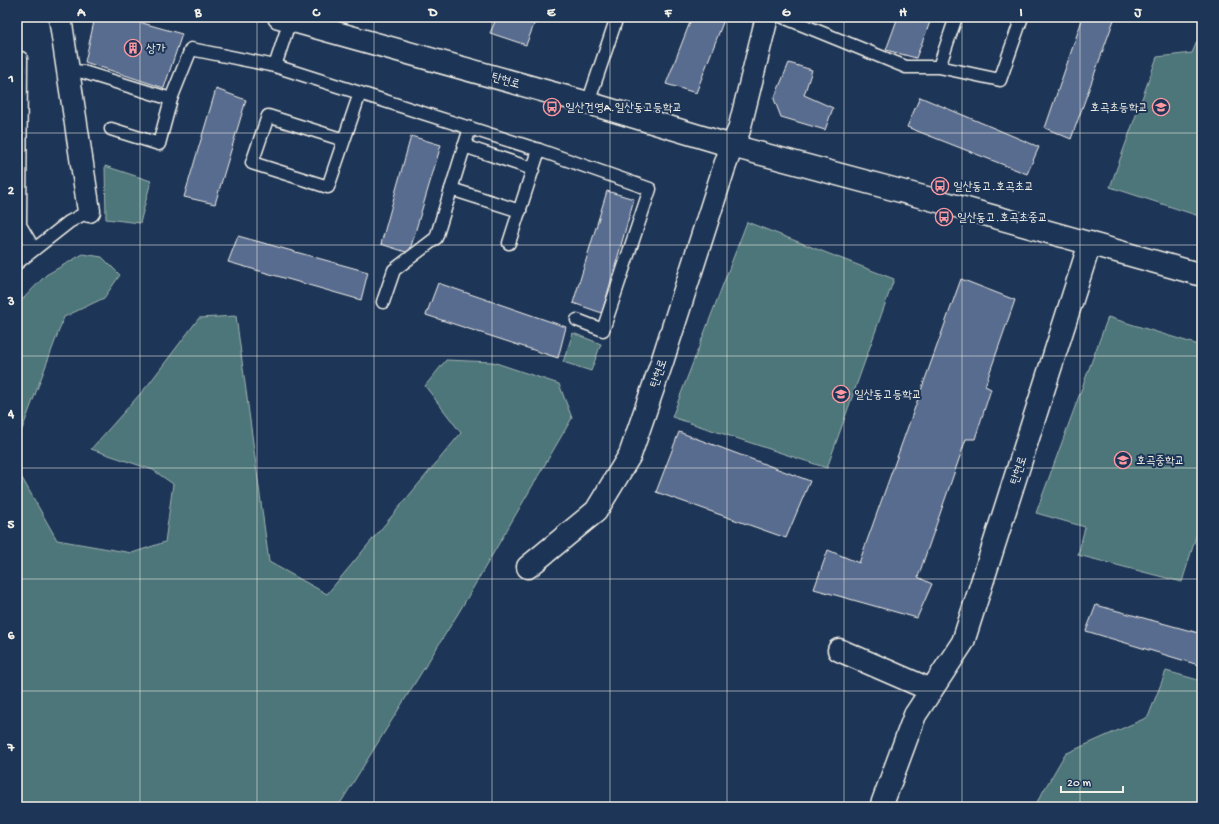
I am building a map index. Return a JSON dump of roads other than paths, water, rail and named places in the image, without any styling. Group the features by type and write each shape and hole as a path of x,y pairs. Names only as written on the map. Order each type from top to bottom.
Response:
{"street":[{"path":"60,17 89,211"},
{"name":"탄현로","path":"528,567 596,511 630,455 662,362 724,168 738,130 767,17"},
{"name":"탄현로","path":"284,18 588,103 732,146 1090,243 1202,275"},
{"name":"탄현로","path":"880,807 915,716 964,642 1090,243"},
{"path":"839,650 931,690"}],"lane":[{"path":"588,103 617,17"},
{"path":"783,17 906,67 939,67 1000,80 1022,17"},
{"path":"939,67 956,17"},
{"path":"275,66 284,18"},
{"path":"110,129 159,144 171,99 191,49 275,66 540,150 650,189 603,330 577,320"},
{"path":"21,58 20,226 34,249"},
{"path":"68,70 83,72 171,99"},
{"path":"344,140 268,116 252,163 328,187 344,140 360,93"},
{"path":"383,302 394,270 436,238 470,128"},
{"path":"464,146 533,169"},
{"path":"509,242 540,150"},
{"path":"451,189 520,211"},
{"path":"17,263 69,222 89,211"},
{"path":"17,247 34,249"}],"place":[{"name":"상가","path":"133,48"},
{"name":"일산건영A.일산동고등학교","path":"552,107"},
{"name":"호곡초등학교","path":"1161,107"},
{"name":"일산동고.호곡초교","path":"940,186"},
{"name":"일산동고.호곡초중교","path":"944,217"},
{"name":"일산동고등학교","path":"841,394"},
{"name":"호곡중학교","path":"1123,460"}]}
